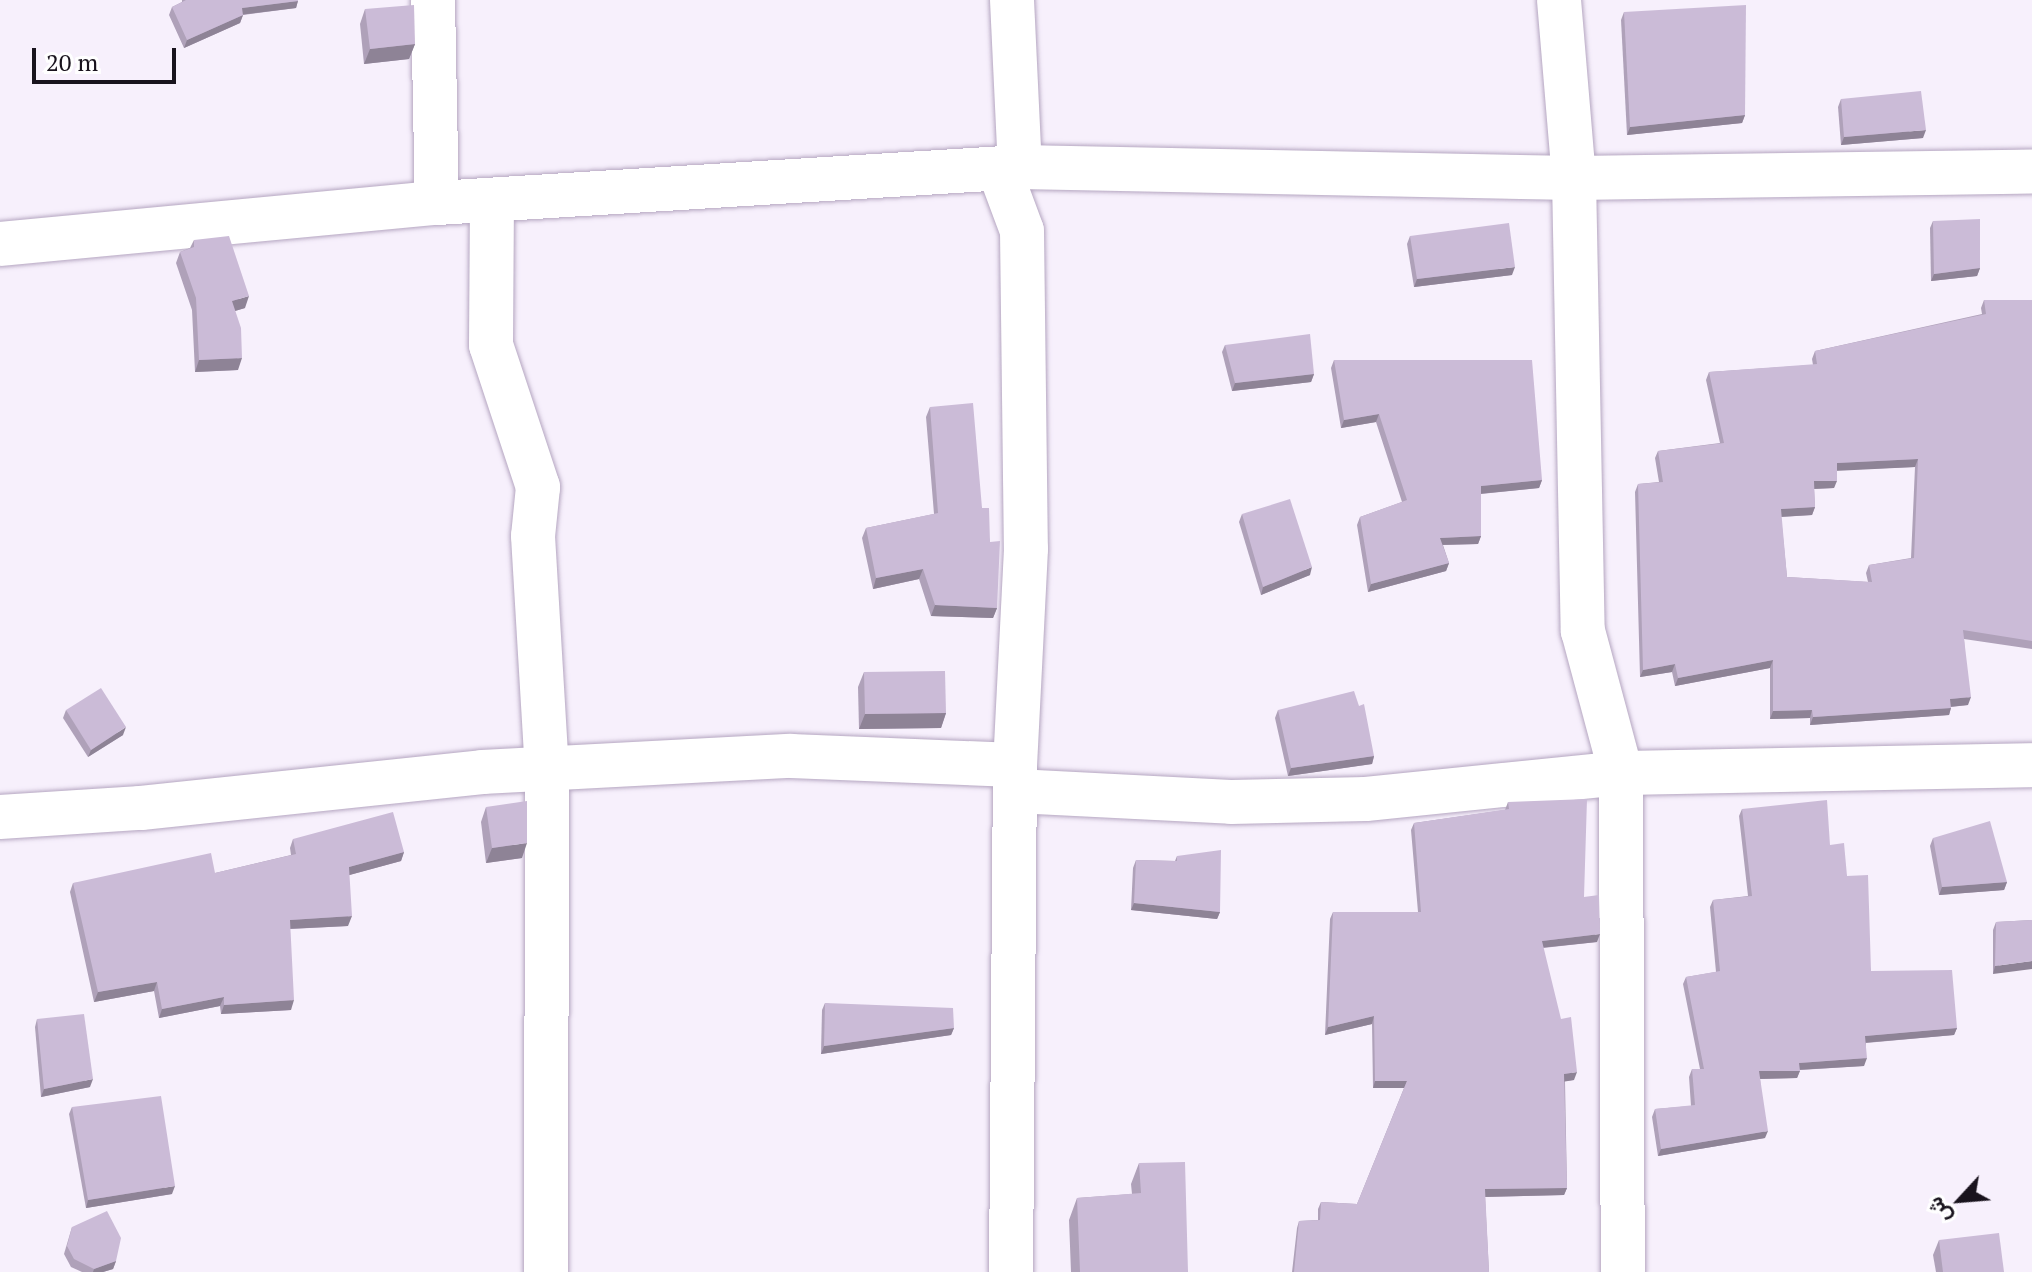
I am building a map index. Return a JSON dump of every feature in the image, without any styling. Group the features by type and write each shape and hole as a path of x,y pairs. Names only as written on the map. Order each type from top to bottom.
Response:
{"street":[{"path":"433,0 437,203"},
{"path":"1011,1272 1016,778 1026,549 1022,231 1009,168 1012,0"},
{"path":"1559,0 1574,178 1583,631 1621,773 1623,1272"},
{"path":"0,244 437,203 1009,168 1574,178 2032,172"},
{"path":"492,200 491,345 538,487 533,536 547,769 546,1272"},
{"path":"0,817 547,769 791,756 1231,802 1366,799 1621,773 2032,765"}],"building":[{"path":"186,0 298,1 242,8 243,15 187,40 172,7"},
{"path":"414,5 415,44 370,49 365,9"},
{"path":"1746,5 1745,115 1630,127 1624,12"},
{"path":"1921,91 1926,130 1844,137 1841,99"},
{"path":"1980,219 1980,268 1934,274 1933,221"},
{"path":"1509,223 1515,267 1417,279 1410,236"},
{"path":"229,236 249,296 232,301 241,328 242,358 199,360 196,298 180,252 194,247 194,240"},
{"path":"1984,300 2032,300 2032,641 1963,630 1971,697 1950,699 1951,708 1813,717 1812,710 1773,711 1773,660 1678,678 1675,664 1643,670 1638,484 1663,482 1658,451 1724,443 1709,372 1817,364 1815,351 1986,314","holes":["1918,459 1914,558 1869,565 1872,582 1787,577 1781,509 1815,507 1814,481 1837,481 1837,463"]},
{"path":"1310,334 1314,374 1235,383 1225,345"},
{"path":"1334,360 1532,360 1542,480 1481,486 1481,536 1440,538 1449,563 1371,584 1360,517 1407,500 1379,414 1344,420"},
{"path":"973,403 982,508 989,508 990,542 1000,541 997,608 935,605 923,569 876,578 866,528 938,513 930,407"},
{"path":"1290,499 1312,567 1263,587 1242,514"},
{"path":"945,671 946,713 865,714 864,672"},
{"path":"101,688 126,727 91,750 66,710"},
{"path":"1354,691 1359,706 1364,704 1374,756 1291,768 1278,710"},
{"path":"1587,799 1584,897 1599,895 1600,934 1542,941 1561,1019 1571,1017 1577,1072 1564,1074 1567,1188 1485,1189 1489,1272 1294,1272 1299,1221 1320,1220 1321,1202 1357,1204 1407,1081 1375,1081 1374,1016 1328,1027 1333,912 1421,912 1414,823 1509,809 1508,802"},
{"path":"1827,800 1830,845 1844,843 1847,876 1868,875 1871,971 1952,970 1957,1028 1865,1036 1867,1058 1799,1063 1800,1071 1759,1071 1768,1131 1661,1149 1655,1109 1695,1105 1692,1069 1704,1069 1686,977 1720,971 1713,900 1752,896 1742,809"},
{"path":"527,801 527,843 492,848 486,807"},
{"path":"393,812 404,852 349,867 352,916 290,920 294,1000 224,1005 224,997 162,1009 157,982 98,992 73,883 211,853 215,873 296,854 293,839"},
{"path":"1990,821 2007,882 1942,887 1933,838"},
{"path":"1221,850 1220,912 1134,903 1136,860 1177,861 1177,856"},
{"path":"2032,920 2032,961 1995,966 1996,922"},
{"path":"825,1003 953,1008 954,1028 824,1046"},
{"path":"84,1014 93,1079 44,1089 37,1019"},
{"path":"161,1096 175,1186 88,1200 72,1107"},
{"path":"1185,1162 1188,1272 1080,1272 1077,1198 1141,1193 1139,1163"},
{"path":"107,1211 121,1238 116,1261 94,1269 74,1259 67,1246 72,1227"},
{"path":"1999,1233 2004,1272 1943,1272 1939,1240"}]}
